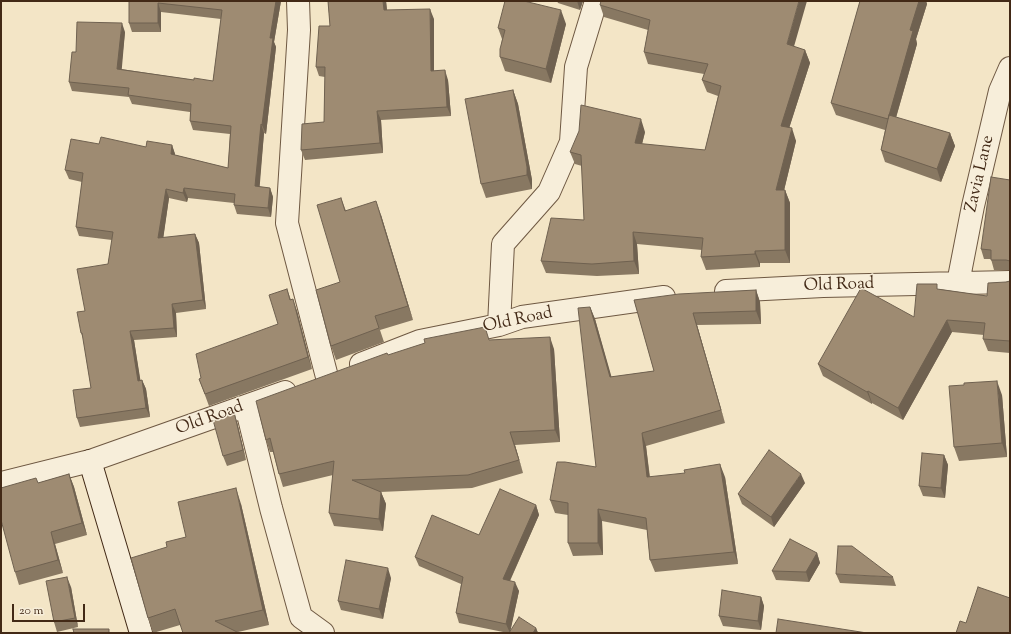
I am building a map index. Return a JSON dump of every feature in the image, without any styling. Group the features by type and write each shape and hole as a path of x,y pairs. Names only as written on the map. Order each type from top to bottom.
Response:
{"street":[{"path":"298,1 299,30 288,223 327,377"},
{"path":"500,324 503,244 549,192 571,142 576,67 596,1"},
{"name":"Zavia Lane","path":"958,283 972,206 998,99 1010,68"},
{"name":"Old Road","path":"705,293 823,286 1010,282"},
{"name":"Old Road","path":"1,483 90,461 327,377 420,341 500,324 522,317 682,294"},
{"path":"246,406 271,508 301,617 323,633"},
{"path":"90,461 141,633"}],"building":[{"path":"129,1 276,1 270,38 273,38 262,125 261,124 255,186 270,188 268,208 234,205 235,194 184,188 183,193 166,189 158,238 195,234 203,300 172,304 174,328 130,331 138,381 142,380 146,408 77,418 73,390 91,388 77,312 85,311 77,269 108,264 113,232 76,227 83,173 65,170 71,139 99,144 101,137 146,147 147,141 172,145 171,154 228,168 231,126 190,121 191,104 128,95 129,88 69,82 72,52 76,52 77,22 122,23 117,69 194,80 194,78 213,81 222,10 158,3 158,23 129,23"},
{"path":"328,1 383,1 384,10 430,9 431,71 445,70 447,107 377,111 380,143 301,150 302,124 324,122 325,67 316,67 319,26 330,26"},
{"path":"505,1 524,1 561,10 546,69 500,57 500,49 505,30 498,28"},
{"path":"601,1 799,1 787,44 805,50 781,126 792,128 776,190 785,190 785,250 755,251 755,254 701,257 703,238 633,232 634,261 592,264 541,261 551,218 584,220 581,155 570,152 579,131 581,105 641,119 635,143 705,150 721,86 702,80 708,64 644,52 650,20 600,5"},
{"path":"860,1 919,1 910,30 913,31 888,119 831,103"},
{"path":"513,90 527,167 527,175 481,184 465,99"},
{"path":"889,115 950,133 937,169 881,150"},
{"path":"991,177 1010,180 1010,261 991,260 991,250 981,249"},
{"path":"341,198 345,211 376,201 408,306 375,316 379,328 331,346 316,290 340,282 317,205"},
{"path":"1010,281 1010,341 983,339 985,323 947,320 898,408 818,364 861,288 914,317 917,284 937,284 937,289 987,296 988,283"},
{"path":"287,289 290,300 293,299 308,357 205,394 199,379 201,378 196,354 278,324 269,295"},
{"path":"756,290 756,311 693,313 721,410 642,433 647,477 685,473 684,470 720,464 734,552 650,560 646,518 598,509 598,543 568,543 568,503 550,500 557,462 596,467 578,308 590,307 610,377 654,371 634,300 679,294"},
{"path":"485,327 489,340 550,337 555,430 510,432 519,460 468,475 352,480 381,492 379,519 329,513 334,461 279,474 270,438 266,440 256,401 387,353 388,355 425,343 424,339"},
{"path":"997,381 1002,443 954,447 949,386 964,385 964,383"},
{"path":"234,412 243,450 223,456 213,420"},
{"path":"769,450 801,474 771,517 738,494"},
{"path":"922,453 944,455 941,488 919,486"},
{"path":"69,474 82,523 51,532 58,560 15,572 1,520 1,488 36,478 38,483"},
{"path":"236,488 263,610 215,621 239,633 183,633 175,609 148,618 131,558 167,547 166,542 186,537 178,502"},
{"path":"500,489 536,505 503,579 515,582 506,624 456,613 463,577 415,557 432,515 479,535"},
{"path":"790,539 817,553 806,572 772,571"},
{"path":"838,546 852,546 893,577 836,574"},
{"path":"346,560 388,568 379,609 338,601"},
{"path":"67,577 75,618 54,622 46,581"},
{"path":"978,587 1010,598 1010,633 956,633 960,621 966,623"},
{"path":"722,590 761,597 758,621 719,616"},
{"path":"519,617 536,628 533,633 509,633"},
{"path":"778,619 867,633 776,633"},
{"path":"73,629 109,629 109,633 74,633"}]}
